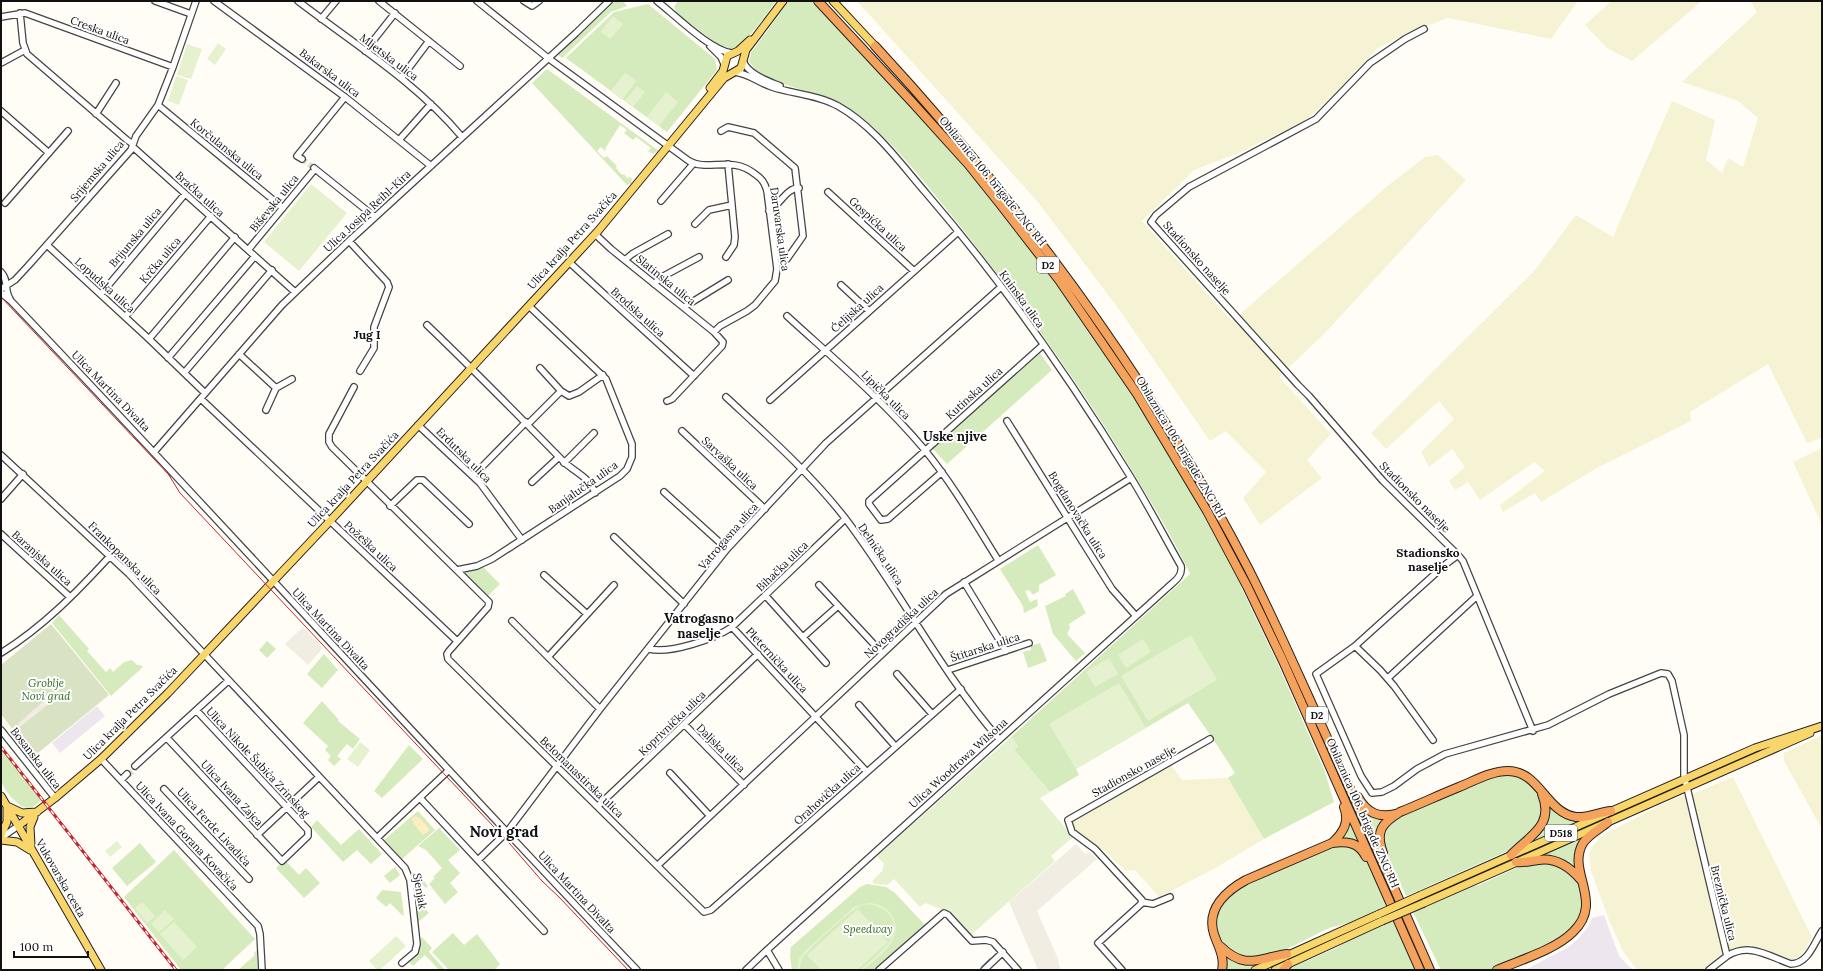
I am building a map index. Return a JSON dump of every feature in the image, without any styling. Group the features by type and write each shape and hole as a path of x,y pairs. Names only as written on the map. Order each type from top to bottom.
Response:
{"highway":[{"name":"Obilaznica 106. brigade ZNG RH","path":"818,1 968,164 1059,280 1110,353 1188,476 1244,579 1284,661 1420,970"},
{"name":"Obilaznica 106. brigade ZNG RH","path":"875,46 1017,211 1090,309 1152,402 1197,475 1247,567 1287,649 1430,970"},
{"path":"1347,782 1362,805 1371,813 1382,816 1400,812 1468,783 1507,771 1520,773 1533,780 1556,807 1574,817 1587,817 1597,813 1611,811"},
{"path":"1332,843 1342,832 1346,821 1339,786"},
{"path":"1510,855 1537,833 1544,820 1545,806 1540,789"},
{"path":"1386,871 1385,860 1380,845 1380,832 1386,822 1400,812"},
{"path":"1497,970 1556,944 1573,932 1582,921 1586,907 1586,894 1582,882 1578,859 1582,845 1589,836 1608,822"},
{"path":"1222,970 1222,955 1213,932 1214,913 1217,904 1229,891 1246,880 1332,843 1347,842 1357,845 1378,873"},
{"path":"1516,862 1526,862 1540,859 1559,862 1571,869 1582,882"},
{"path":"1218,944 1233,957 1243,961 1260,961 1287,954"},
{"path":"1422,952 1434,970"},
{"path":"1415,958 1417,970"}],"main road":[{"path":"761,29 740,50 727,56 724,64 728,70 733,72 741,68 746,50 783,1"},
{"name":"Obilaznica 106. brigade ZNG RH","path":"833,1 875,46"},
{"path":"732,54 740,56 743,61"},
{"name":"Ulica kralja Petra Svačića","path":"684,126 723,71 724,64"},
{"name":"Ulica kralja Petra Svačića","path":"18,826 38,812 101,759 168,694 595,234 724,78 733,72"},
{"name":"D518","path":"1256,970 1287,954 1510,855 1763,745 1822,727"},
{"name":"D518","path":"1275,970 1285,967 1382,921 1822,727"},
{"name":"Vukovarska cesta","path":"1,796 101,970"},
{"path":"34,854 21,844 1,838 7,822 6,805 22,813 38,812"},
{"path":"34,854 29,833 31,822 38,812"}],"street":[{"path":"155,1 191,14"},
{"name":"Srijemska ulica","path":"3,288 20,274 47,245 133,145 136,136 158,105 196,1"},
{"name":"Bakarska ulica","path":"214,1 345,97 431,166"},
{"name":"Mljetska ulica","path":"298,1 402,78 431,104 462,137"},
{"path":"321,19 336,1"},
{"path":"379,1 460,66"},
{"path":"477,1 548,58 693,164 661,201"},
{"path":"524,1 532,6 539,1"},
{"name":"Ulica Josipa Reihl-Kira","path":"154,452 274,313 295,292 349,240 609,1"},
{"path":"657,1 703,38 725,52 732,54"},
{"path":"1,17 20,13 25,50 1,63"},
{"name":"Creska ulica","path":"20,13 31,14 173,67"},
{"path":"365,51 395,13"},
{"name":"Stadionsko naselje","path":"1424,29 1405,38 1370,63 1316,119 1189,187 1156,215 1151,222 1309,396 1366,463 1464,562 1533,730"},
{"path":"703,38 721,57 724,64"},
{"path":"402,78 429,41"},
{"name":"Bračka ulica","path":"25,50 32,58 133,145 185,194 295,292"},
{"name":"Kninska ulica","path":"743,61 746,68 758,76 792,91"},
{"name":"Kninska ulica","path":"733,72 744,74 775,88 825,100 838,106 857,119 888,150 958,232 1001,287 1078,395 1131,478 1181,566 1182,572"},
{"path":"96,114 116,83"},
{"path":"302,159 297,156 345,97"},
{"path":"399,140 431,104"},
{"name":"Korčulanska ulica","path":"158,105 283,208"},
{"path":"2,113 49,153"},
{"path":"721,131 728,127 754,133 793,164 797,171 803,236 787,259"},
{"path":"5,203 68,131"},
{"name":"Daruvarska ulica","path":"693,164 740,165 753,172 763,181 767,192 777,269 775,281 751,308 720,326 714,332"},
{"path":"726,257 734,244 728,164"},
{"name":"Biševska ulica","path":"248,250 315,168 375,217"},
{"path":"769,211 778,205 791,190 799,188"},
{"name":"Gospićka ulica","path":"828,192 914,271"},
{"name":"Brijunska ulica","path":"101,294 185,194"},
{"path":"695,224 709,210 732,205"},
{"name":"Krčka ulica","path":"125,317 211,216"},
{"name":"Ćelijska ulica","path":"770,400 958,232"},
{"name":"Slatinska ulica","path":"595,234 714,332 723,342 722,346 694,376"},
{"path":"625,260 632,254 668,234"},
{"path":"149,339 235,237"},
{"path":"349,240 387,282 389,288 375,322 374,348 360,371"},
{"name":"Lopudska ulica","path":"47,245 205,393"},
{"path":"168,358 255,256"},
{"path":"654,284 660,278 699,257"},
{"name":"Brodska ulica","path":"569,262 694,376"},
{"path":"184,373 272,270"},
{"path":"3,274 10,278 20,274"},
{"name":"Ulica Martina Divalta","path":"3,274 6,281 3,288 6,299"},
{"path":"684,308 728,280"},
{"path":"841,285 869,311"},
{"name":"Vatrogasna ulica","path":"507,832 600,709 727,549 826,443 1001,287"},
{"name":"Ulica Martina Divalta","path":"1,293 154,452 637,970"},
{"name":"Banjalučka ulica","path":"457,570 484,564 595,493 624,473 630,463 633,453 631,439 610,385 603,375 528,306"},
{"name":"Lipička ulica","path":"787,316 877,398 925,450 942,472 998,560"},
{"path":"427,325 527,423 564,463 589,482 595,493"},
{"name":"Kutinska ulica","path":"942,472 888,519 881,520 871,508 869,501 1043,345"},
{"path":"239,354 276,388"},
{"path":"540,368 566,395 573,395 603,375"},
{"path":"667,401 672,399 694,376"},
{"path":"266,410 276,388 292,379"},
{"path":"354,387 328,439 332,447 365,482 489,602 488,607 457,641"},
{"path":"473,476 561,391"},
{"name":"Delnička ulica","path":"726,397 802,468 845,519 961,689 999,739"},
{"name":"Požeška ulica","path":"201,399 457,641"},
{"name":"Bogdanovačka ulica","path":"1007,421 1112,589 1136,616"},
{"name":"Erdutska ulica","path":"418,425 473,476 522,540"},
{"name":"Sarvaška ulica","path":"682,431 765,509"},
{"path":"564,463 594,433"},
{"name":"Frankopanska ulica","path":"1,455 129,574 228,681 320,777"},
{"path":"532,482 559,457"},
{"path":"1,499 23,474"},
{"name":"Novogradiška ulica","path":"658,865 946,594 1131,478"},
{"path":"390,506 417,480 423,480 469,524"},
{"path":"664,492 727,549"},
{"name":"Bihačka ulica","path":"732,627 845,519"},
{"name":"Baranjska ulica","path":"1,534 70,597"},
{"path":"614,537 684,604"},
{"path":"1458,555 1354,646 1316,674 1361,776 1372,793 1382,792 1394,786 1417,769 1445,754 1548,725 1609,694 1665,672 1670,676 1672,681 1684,735 1684,779"},
{"path":"1,653 31,632 70,597 110,556"},
{"name":"Ulica Woodrowa Wilsona","path":"746,970 766,950 1180,576 1182,572"},
{"path":"544,575 587,614"},
{"path":"964,582 1006,651"},
{"path":"548,657 614,585"},
{"path":"819,585 882,653"},
{"path":"765,595 826,663"},
{"path":"1388,678 1477,596"},
{"path":"803,637 838,606"},
{"path":"512,621 600,709"},
{"name":"Pleternička ulica","path":"649,649 666,650 699,643 732,627 817,716 867,772"},
{"name":"Belomanastirska ulica","path":"457,641 447,654 450,662 658,865 701,911 706,913"},
{"name":"Štitarska ulica","path":"948,670 1029,644"},
{"path":"1354,646 1388,678 1433,740"},
{"name":"Koprivnička ulica","path":"598,806 685,726 758,654"},
{"path":"897,674 932,714"},
{"path":"136,766 228,681"},
{"name":"Orahovička ulica","path":"706,913 961,689"},
{"path":"860,705 895,746"},
{"name":"Ulica Nikole Šubića Zrinskog","path":"196,711 307,828 309,834 282,861"},
{"name":"Daljska ulica","path":"685,726 744,785"},
{"name":"Bosanska ulica","path":"1,730 55,798"},
{"name":"Ulica Ivana Zajca","path":"167,738 282,861"},
{"name":"Stadionsko naselje","path":"1142,902 1095,849 1072,832 1068,824 1068,820 1210,739"},
{"name":"Ulica Ivana Gorana Kovačića","path":"101,759 125,776 258,926 260,934 262,970"},
{"path":"377,838 449,770"},
{"path":"670,773 710,816"},
{"path":"257,835 320,777"},
{"name":"Sjenjak","path":"320,777 405,868 410,877 416,948 402,963"},
{"name":"Breznička ulica","path":"1684,779 1727,956 1735,951 1752,950 1791,964 1796,964 1802,962 1822,931"},
{"name":"Ulica Ferde Livadića","path":"164,788 249,879"},
{"path":"420,798 544,931"},
{"path":"1,838 18,826"},
{"path":"478,860 507,832"},
{"path":"1122,970 1098,944 1142,902 1153,904 1170,897"},
{"path":"880,970 944,913 948,915 972,941 990,940 1003,952 1018,970"},
{"path":"766,950 779,970"},
{"path":"984,970 1003,952"},
{"path":"1709,970 1727,956"}],"shaded area":[{"path":"857,1 1578,1 1551,39 1448,18 1408,33 1378,48 1327,101 1306,120 1241,152 1194,170 1142,221 1232,321 1390,184 1425,157 1438,155 1466,180 1326,332 1279,377 1331,434 1307,460 1322,478 1260,525 1243,498 1266,472 1226,431 1210,441 1118,308 1037,201"},
{"path":"1611,1 1702,1 1632,61 1607,48 1585,25"},
{"path":"1750,1 1822,1 1822,438 1807,443 1768,364 1690,412 1691,421 1595,469 1541,502 1535,493 1503,512 1500,505 1545,471 1534,462 1480,500 1468,482 1455,490 1449,481 1465,467 1452,449 1429,467 1421,452 1454,419 1439,401 1386,449 1371,433 1535,270 1576,215 1613,237 1672,101 1715,120 1706,160 1722,173 1728,158 1743,167 1758,118 1738,101 1682,82 1757,12"},
{"path":"1822,448 1822,525 1793,462"},
{"path":"303,627 323,648 308,665 285,644"},
{"path":"47,698 51,702 16,730 15,729 19,725 18,724"},
{"path":"97,706 105,716 60,753 52,743"},
{"path":"1822,735 1822,829 1784,761 1784,753"},
{"path":"1170,763 1182,780 1228,778 1264,839 1212,870 1159,897 1135,870 1126,871 1103,850 1077,834 1072,827 1071,820"},
{"path":"1733,777 1812,937 1800,956 1792,960 1750,945 1732,949 1702,970 1637,970 1623,951 1609,920 1591,871 1589,854 1592,847 1603,835 1673,799 1695,793"},
{"path":"1076,844 1085,854 1089,852 1097,859 1037,911 1059,961 1061,970 1038,970 1009,902"},
{"path":"1604,915 1619,956 1633,970 1525,970 1567,948 1578,939 1588,927 1592,918"}],"green space":[{"path":"614,1 623,1 627,6 611,12 562,58 558,55"},
{"path":"678,1 776,1 749,36 736,47 730,49 724,46 721,47 677,13 674,7"},
{"path":"789,1 812,1 898,92 940,138 1009,219 1088,325 1137,399 1183,474 1245,586 1242,589 1277,662 1325,772 1334,802 1264,839 1228,778 1235,773 1188,703 1076,769 1079,775 1050,792 1014,750 1018,746 1011,737 1190,574 1147,495 1070,374 1003,282 957,222 911,166 873,127 848,108 821,96 766,77 753,70 754,68 749,61 751,53"},
{"path":"648,4 715,59 717,70 667,132 566,58 614,12"},
{"path":"613,16 623,24 610,39 601,32"},
{"path":"218,43 226,49 215,65 207,59"},
{"path":"187,44 202,49 191,79 177,75"},
{"path":"547,69 659,151 653,154 648,151 651,148 636,137 633,140 624,133 627,130 620,125 605,151 601,147 597,151 604,158 607,156 617,166 616,168 622,175 624,174 627,178 630,177 632,179 631,184 625,185 626,184 532,83"},
{"path":"625,73 636,81 622,100 611,91"},
{"path":"176,76 188,80 179,105 168,101"},
{"path":"637,86 645,92 633,107 625,101"},
{"path":"666,92 678,102 659,126 647,117"},
{"path":"311,184 347,213 299,271 264,242"},
{"path":"1039,352 1052,370 947,464 931,447"},
{"path":"1038,545 1056,575 1039,585 1039,591 1033,595 1029,590 1025,591 1030,602 1037,599 1038,606 1024,613 1023,606 1000,569"},
{"path":"483,567 500,584 488,596 464,574 468,570"},
{"path":"1073,589 1086,613 1069,624 1070,628 1067,634 1085,653 1076,661 1053,634 1045,606 1066,596 1065,594"},
{"path":"59,615 89,649 87,651 106,672 110,668 113,672 124,662 132,660 137,665 143,667 111,696 52,623"},
{"name":"Groblje Novi grad","path":"51,624 109,695 33,757 1,714 1,665"},
{"path":"1191,635 1217,680 1148,721 1121,676"},
{"path":"1143,639 1151,652 1126,668 1118,655"},
{"path":"267,641 276,649 267,658 259,650"},
{"path":"1040,643 1047,661 1028,668 1023,652 1031,650 1031,646"},
{"path":"324,654 338,670 322,688 307,674"},
{"path":"1109,658 1118,674 1095,687 1086,672"},
{"path":"166,672 175,677 167,685 162,685 158,681"},
{"path":"1119,683 1146,728 1076,769 1049,724"},
{"path":"322,701 339,720 338,721 360,739 353,749 347,744 337,756 341,759 334,766 328,760 331,756 325,750 328,746 303,723"},
{"path":"1011,737 1018,746 1014,750 1050,792 1040,798 1073,837 1051,856 1055,861 971,935 952,913 925,903 920,907 894,879 887,885 874,884 872,881 882,871 884,864 877,856"},
{"path":"360,742 370,750 358,767 347,759"},
{"path":"409,745 423,759 382,798 374,791"},
{"path":"1,748 41,800 34,807 28,808 20,805 2,784"},
{"path":"1503,773 1520,774 1541,794 1543,818 1521,845 1406,896 1388,856 1385,833 1389,825 1396,818 1491,776"},
{"path":"1547,801 1581,821 1532,843 1531,841"},
{"path":"1364,810 1385,818 1377,840"},
{"path":"418,811 435,830 402,859 384,840"},
{"path":"1349,818 1364,847 1340,840"},
{"path":"317,820 341,845 359,829 382,854 371,864 357,850 343,862 311,827"},
{"path":"439,828 460,850 448,860 460,873 450,883 458,892 445,904 429,884 435,878 433,877 442,868 426,850 418,846"},
{"path":"1585,835 1578,871 1539,857 1538,855"},
{"path":"117,841 122,847 110,857 105,851"},
{"path":"140,843 156,862 127,886 112,868"},
{"path":"1344,843 1363,854 1374,873 1388,904 1368,915 1322,931 1268,956 1247,958 1238,956 1228,948 1220,936 1217,921 1219,912 1226,899 1234,892 1259,877 1331,845"},
{"path":"174,850 255,939 222,970 181,970 124,897"},
{"path":"285,860 299,875 306,868 320,883 304,898 276,868"},
{"path":"1538,861 1563,866 1581,882 1585,900 1579,921 1558,940 1491,970 1441,970 1413,912 1426,907 1425,905 1464,888 1479,885 1523,865"},
{"path":"395,867 400,875 390,883 384,876"},
{"path":"419,875 428,886 426,888 423,885 415,892 413,878"},
{"name":"Speedway","path":"867,884 886,887 894,892 926,926 876,970 792,970 790,957 791,947 860,887"},
{"path":"382,890 401,892 404,915 402,915 390,903 386,907 376,898"},
{"path":"142,902 155,916 147,923 135,908"},
{"path":"868,903 878,905 890,912 895,924 893,940 882,953 863,970 860,970 888,943 893,935 894,926 892,918 884,910 872,905 864,905 855,909 841,920 807,952 802,958 799,970 797,970 799,959 806,950 854,907"},
{"path":"422,905 429,913 418,922 416,906"},
{"path":"858,909 888,942 857,970 821,970 807,955"},
{"path":"165,910 174,919 159,932 151,924"},
{"path":"1395,921 1416,970 1286,970 1338,947 1355,936 1384,923 1385,925"},
{"path":"174,922 197,947 183,960 160,934"},
{"path":"453,933 464,945 477,934 500,964 494,970 449,970 432,952"},
{"path":"396,936 406,946 380,970 377,970 369,961"},
{"path":"422,937 432,948 429,952 445,970 439,970 425,955 413,966 409,962 419,951 419,941"},
{"path":"257,950 258,970 238,970 255,955 254,953"},
{"path":"1223,952 1238,962 1262,964 1251,970 1224,970"}],"sand":[{"path":"415,816 418,818 419,817 430,830 423,835 411,819"}],"waterway":[{"path":"982,967 990,959"}],"tunnel":[{"path":"302,159 314,168"},
{"path":"128,775 136,768"}],"tram line":[{"path":"1,297 170,476"},
{"path":"167,472 180,493 510,844 542,881 628,970"}],"railway":[{"path":"1,747 176,970"}],"district":[{"name":"Jug I","path":"367,335"},
{"name":"Uske njive","path":"955,436"},
{"name":"Stadionsko naselje","path":"1428,560"},
{"name":"Vatrogasno naselje","path":"699,626"},
{"name":"Novi grad","path":"504,832"}]}
